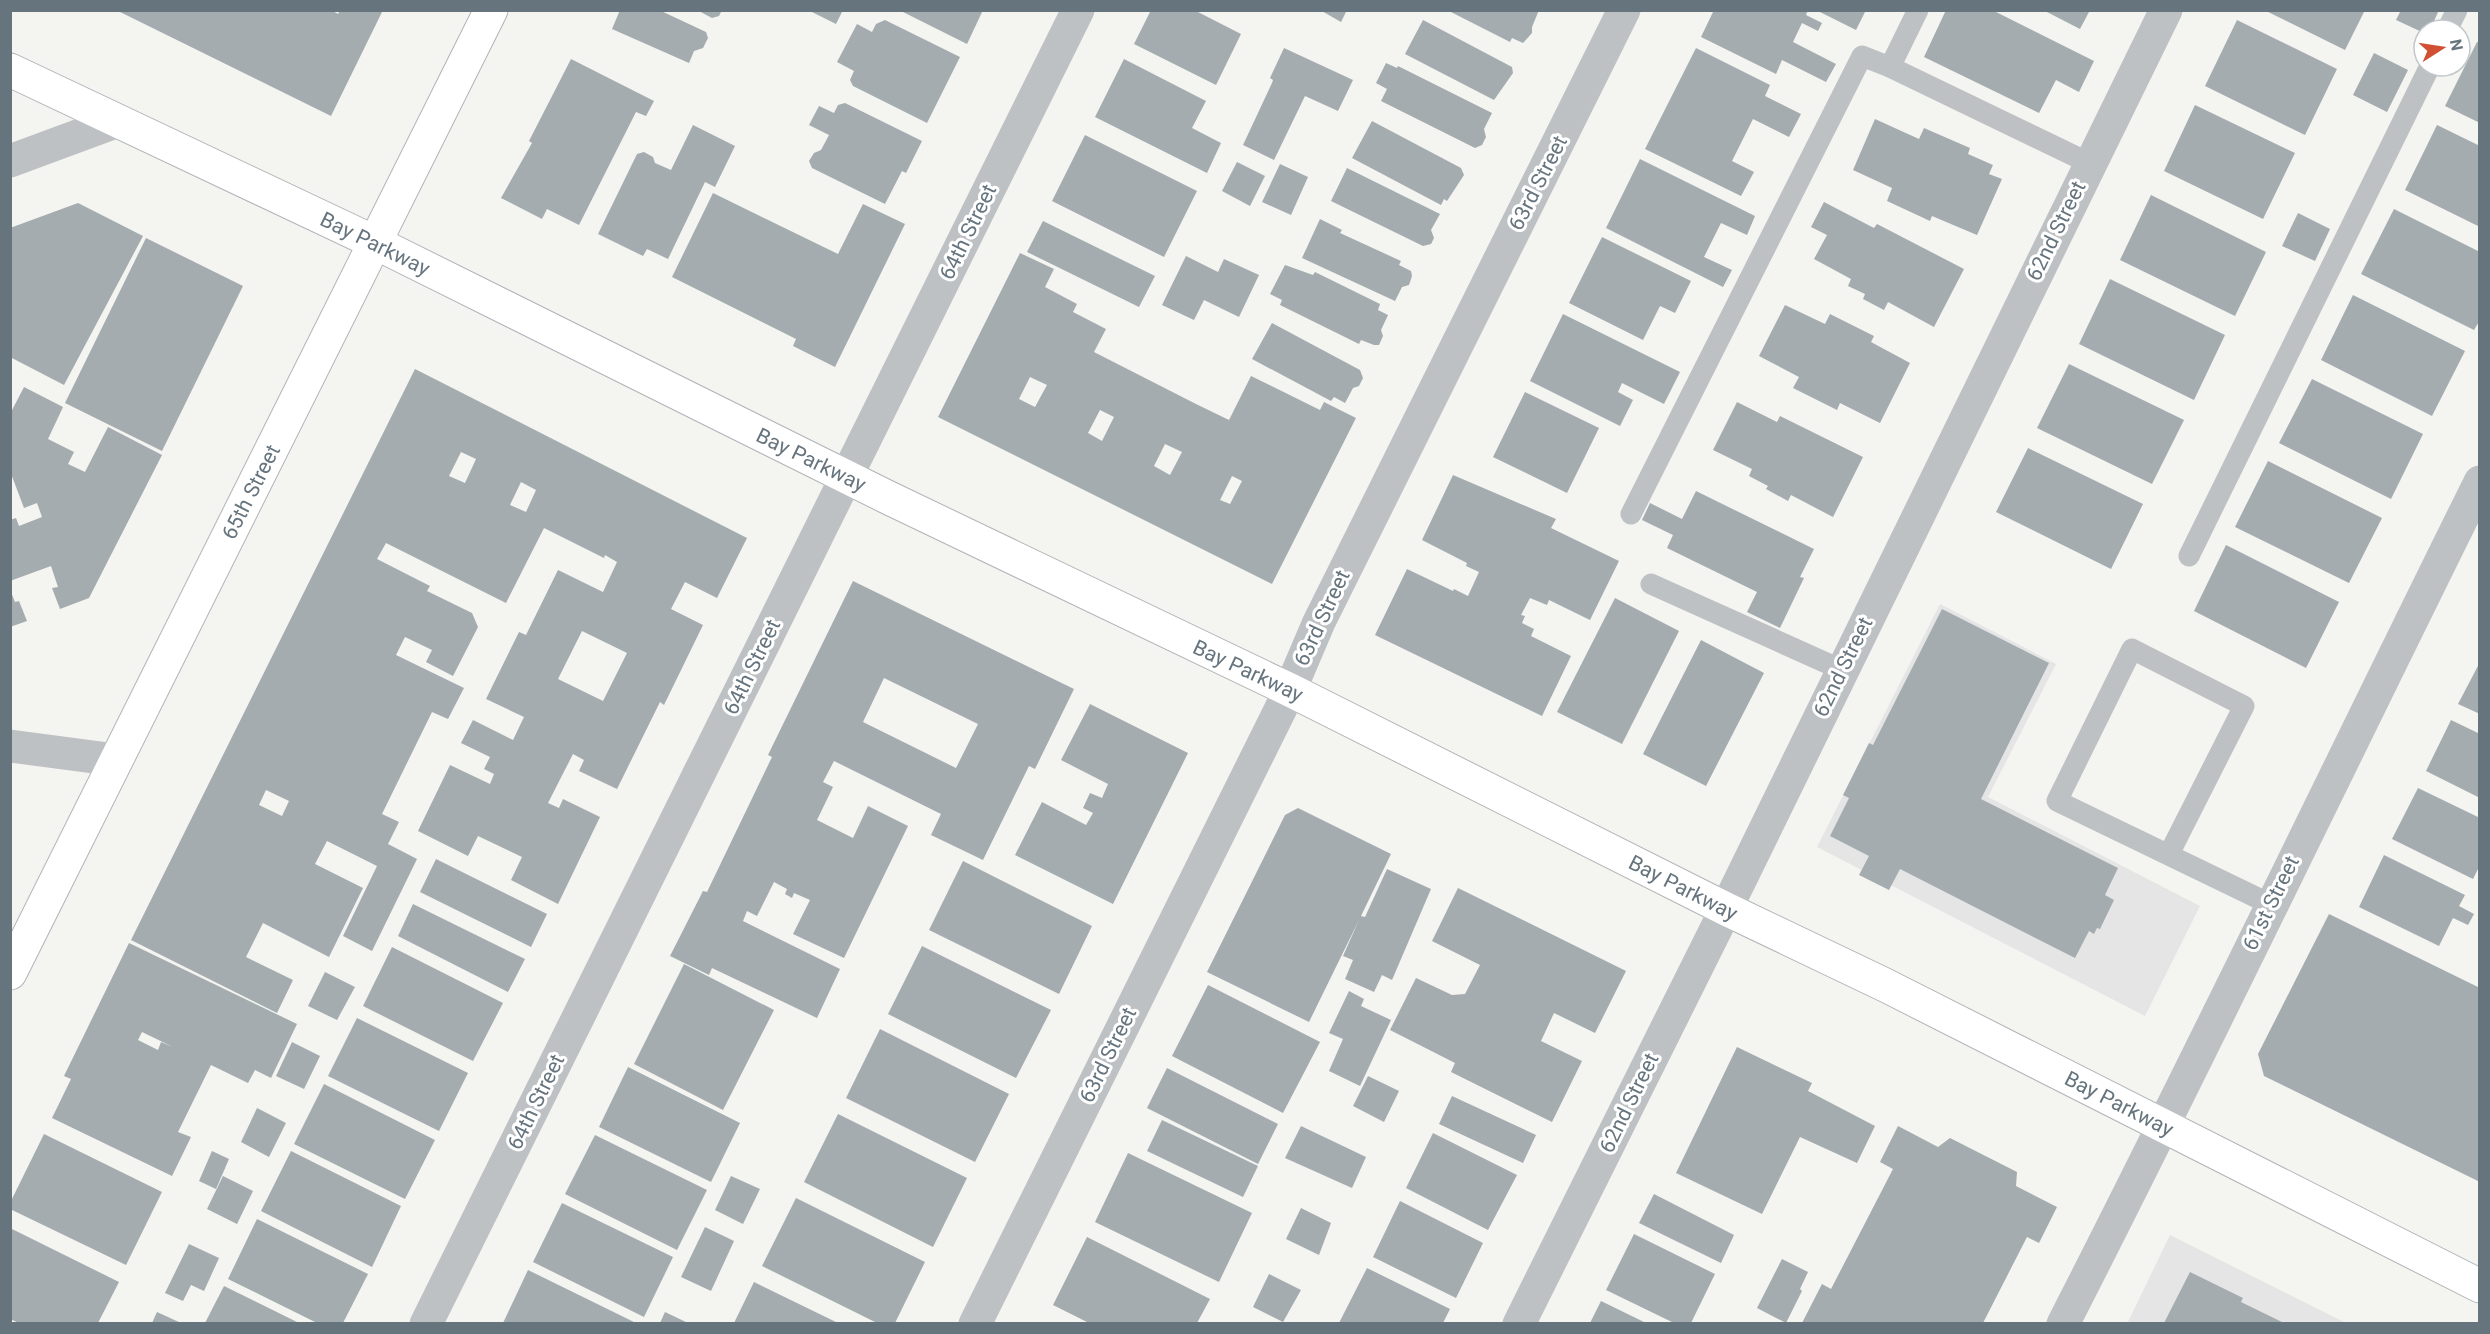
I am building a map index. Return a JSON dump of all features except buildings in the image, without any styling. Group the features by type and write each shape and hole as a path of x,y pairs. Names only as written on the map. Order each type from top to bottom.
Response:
{"main road":[{"name":"65th Street","path":"10,973 491,10"},
{"name":"Bay Parkway","path":"10,70 376,243 847,477 1290,690 1726,909 1885,985 2480,1286"}],"street":[{"name":"64th Street","path":"426,1323 1078,10"},
{"name":"63rd Street","path":"975,1323 1290,690 1318,622 1624,10"},
{"name":"62nd Street","path":"1519,1323 1726,909 2089,163 2166,10"},
{"path":"10,161 118,121"},
{"name":"61st Street","path":"2064,1323 2164,1126 2480,482"},
{"path":"10,746 116,760"}],"lane":[{"path":"1890,67 1918,10"},
{"path":"1631,514 1862,57 1890,67 2089,163"},
{"path":"2189,556 2424,78"},
{"path":"1652,584 1842,670"},
{"path":"2169,854 2244,706 2132,649 2057,801 2271,904"}],"shaded area":[{"path":"1940,604 2056,664 1988,797 2200,906 2145,1016 1817,847"},
{"path":"2170,1235 2346,1323 2127,1324"}]}
